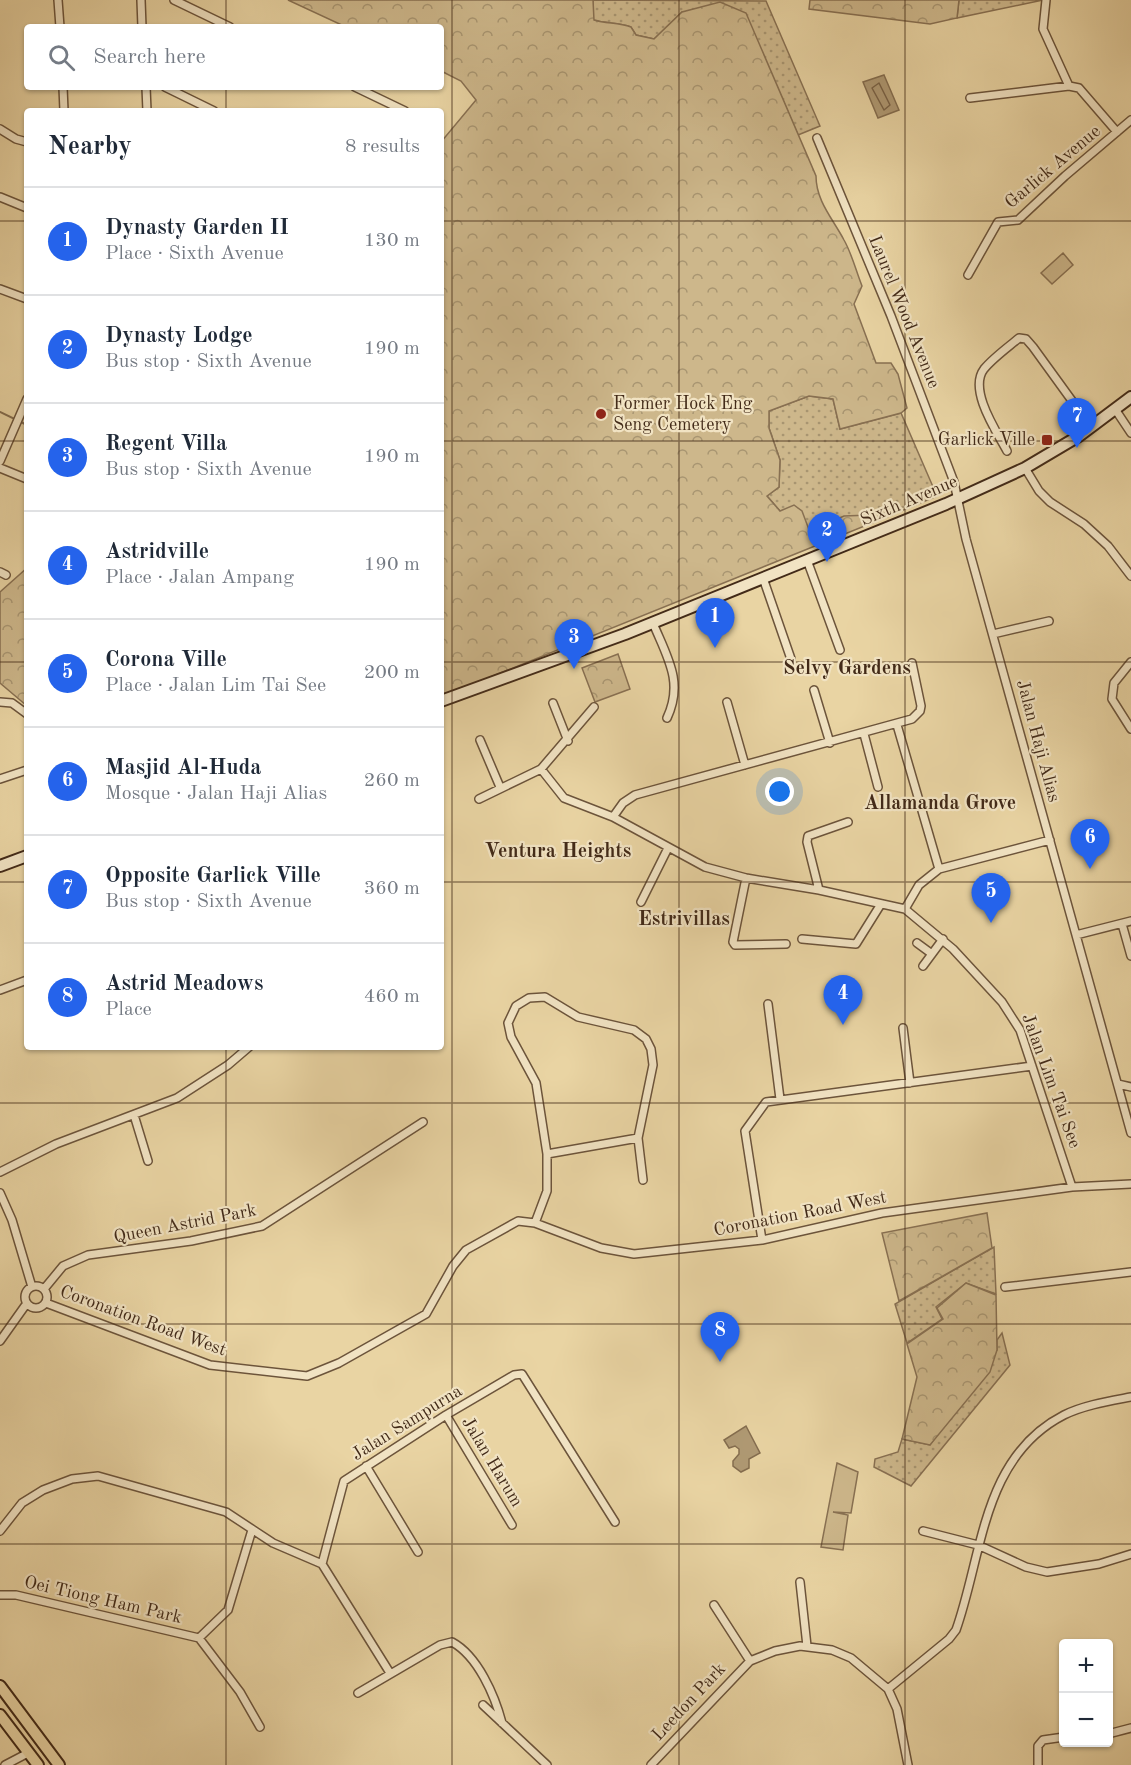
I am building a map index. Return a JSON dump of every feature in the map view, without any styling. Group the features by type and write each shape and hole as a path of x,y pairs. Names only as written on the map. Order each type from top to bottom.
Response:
{"main road":[{"name":"Sixth Avenue","path":"444,700 652,623 957,499 1025,468 1091,427 1131,398"},
{"path":"0,866 24,857"},
{"path":"0,1686 59,1765"},
{"path":"0,1715 38,1765"}],"street":[{"path":"58,0 60,24"},
{"path":"141,0 142,24"},
{"path":"174,0 224,24"},
{"path":"970,98 1069,86 1043,29 1046,0"},
{"name":"Garlick Avenue","path":"968,275 998,222 1018,220 1117,132 1083,89 1069,86"},
{"path":"63,90 64,108"},
{"path":"146,90 147,108"},
{"path":"171,90 208,108"},
{"path":"361,90 398,108"},
{"path":"1117,132 1131,120"},
{"path":"0,129 24,141"},
{"name":"Laurel Wood Avenue","path":"817,138 891,316 954,482 957,499"},
{"path":"0,197 24,207"},
{"path":"0,288 24,298"},
{"path":"1007,451 986,411 978,382 983,370 1018,338 1026,339 1033,346 1091,427"},
{"path":"0,461 24,406"},
{"path":"1115,409 1131,433"},
{"path":"0,468 24,478"},
{"path":"1025,468 1045,497 1084,524 1107,546 1131,576"},
{"name":"Jalan Haji Alias","path":"957,499 1131,1133"},
{"path":"807,560 840,650"},
{"path":"763,578 791,659"},
{"path":"993,634 1049,621"},
{"path":"652,623 674,675 674,703 667,718"},
{"path":"1131,662 1114,683 1112,699 1131,729"},
{"path":"614,817 622,803 635,795 897,725 912,719 920,711 912,663"},
{"path":"814,690 830,743"},
{"path":"0,702 12,703 24,712"},
{"path":"727,702 745,765"},
{"path":"553,703 568,741"},
{"path":"479,799 541,769 568,741 594,707"},
{"path":"897,725 939,870"},
{"path":"864,734 878,787"},
{"path":"480,740 500,787"},
{"name":"Jalan Lim Tai See","path":"541,769 564,798 614,817 705,867 746,878 819,890 905,909 943,939 1013,1017 1032,1066 1072,1188"},
{"path":"0,779 24,771"},
{"path":"819,890 807,842 808,836 848,822"},
{"path":"905,909 919,885 939,870 1050,840"},
{"path":"641,902 668,848"},
{"path":"746,878 733,942 735,945 786,944"},
{"path":"802,939 856,944 881,904"},
{"path":"1076,935 1131,921"},
{"path":"1122,924 1131,956"},
{"path":"923,966 943,939"},
{"path":"917,943 932,954"},
{"path":"0,990 24,981"},
{"path":"535,1223 548,1191 548,1154 536,1083 511,1037 508,1023 516,1006 522,1001 536,996 553,1000 587,1021 633,1030 646,1039 651,1048 653,1065 638,1138 643,1180"},
{"path":"768,1004 780,1100"},
{"path":"903,1028 910,1083"},
{"path":"0,1172 56,1144 177,1098 228,1065 246,1050"},
{"path":"762,1240 745,1131 766,1102 1032,1066"},
{"path":"1118,1084 1131,1087"},
{"path":"134,1115 148,1161"},
{"name":"Queen Astrid Park","path":"44,1289 63,1266 88,1255 191,1241 262,1226 423,1122"},
{"path":"548,1154 638,1138"},
{"name":"Coronation Road West","path":"46,1302 210,1365 307,1376 339,1363 426,1314 453,1266 473,1245 518,1221 535,1223 601,1248 634,1254 762,1240 882,1213 1072,1188 1131,1184"},
{"path":"0,1193 12,1220 32,1287"},
{"path":"1005,1287 1131,1272"},
{"path":"27,1303 36,1309 46,1302 48,1295 44,1289 32,1287"},
{"path":"0,1341 27,1303 26,1293 32,1287"},
{"name":"Jalan Sampurna","path":"322,1564 341,1486 366,1466 514,1375 522,1374 615,1522"},
{"path":"888,1689 949,1639 956,1630 994,1492 1006,1471 1043,1427 1066,1414 1131,1397"},
{"name":"Jalan Harum","path":"446,1415 512,1525"},
{"path":"366,1466 418,1552"},
{"path":"0,1531 22,1503 43,1490 72,1479 98,1476 216,1508 233,1515 273,1543 322,1564 390,1673"},
{"name":"Oei Tiong Ham Park","path":"199,1638 228,1610 252,1530"},
{"path":"923,1531 978,1545 1026,1567 1047,1572 1099,1564 1131,1554"},
{"path":"800,1582 807,1646"},
{"name":"Oei Tiong Ham Park","path":"0,1595 16,1595 199,1638 240,1692 260,1727"},
{"name":"Leedon Park","path":"714,1605 750,1661"},
{"path":"358,1693 445,1642 452,1642 467,1653 496,1703 502,1723"},
{"name":"Leedon Park","path":"651,1765 750,1661 775,1651 807,1646 831,1650 851,1658 888,1689 897,1709 908,1765"},
{"path":"483,1705 547,1765"},
{"path":"1113,1733 1131,1728"},
{"path":"1038,1765 1038,1746 1048,1737 1059,1737"},
{"path":"5,1765 28,1753"}],"green space":[{"path":"288,0 593,0 594,20 626,25 631,27 636,35 654,39 682,12 720,2 746,13 816,176 822,202 852,257 862,286 854,304 876,363 891,363 898,374 907,408 901,413 840,429 833,399 809,396 769,411 769,428 780,460 779,487 767,496 780,511 794,505 802,511 811,535 819,532 821,526 844,516 871,515 877,521 444,696 444,138 476,100 461,81 444,72 444,24 340,24"},
{"path":"593,0 766,1 820,126 798,135 745,13 682,12 654,39 636,35 631,27 626,25 593,20"},
{"path":"810,0 959,0 957,18 930,24 809,9"},
{"path":"959,0 1043,0 957,18"},
{"path":"1063,253 1073,265 1052,284 1041,273"},
{"path":"809,396 833,399 840,429 901,413 937,496 877,521 871,515 811,535 780,511 767,496 779,487 780,460 769,428 769,411"},
{"path":"24,571 24,703 0,683 0,592"},
{"path":"618,654 630,689 595,702 582,668"},
{"path":"987,1213 992,1248 899,1301 882,1233"},
{"path":"994,1247 996,1294 966,1283 936,1307 942,1319 907,1343 895,1304"},
{"path":"966,1283 996,1295 997,1350 990,1372 930,1445 902,1439 917,1377 907,1344 943,1319 937,1308"},
{"path":"1002,1333 1010,1365 911,1486 874,1467 875,1459 898,1452 902,1439 930,1445 997,1350 997,1340"},
{"path":"837,1463 858,1472 851,1513 833,1512 848,1515 843,1550 821,1547"}],"water":[{"path":"884,75 899,110 878,118 863,82"},
{"path":"746,1426 760,1453 749,1459 749,1468 741,1472 733,1466 739,1449 735,1446 729,1448 724,1440"}],"waterway":[{"path":"0,412 24,424"}],"place":[{"name":"Former Hock Eng Seng Cemetery","path":"601,414"},
{"name":"Garlick Ville","path":"1047,440"},
{"name":"Opposite Garlick Ville","path":"1077,448"},
{"name":"Dynasty Lodge","path":"827,562"},
{"name":"Dynasty Garden II","path":"715,648"},
{"name":"Regent Villa","path":"574,669"},
{"name":"Masjid Al-Huda","path":"1090,869"},
{"name":"Corona Ville","path":"991,923"},
{"name":"Astridville","path":"843,1025"},
{"name":"Astrid Meadows","path":"720,1362"}],"district":[{"name":"Selvy Gardens","path":"847,669"},
{"name":"Allamanda Grove","path":"940,804"},
{"name":"Ventura Heights","path":"558,852"},
{"name":"Estrivillas","path":"684,920"}]}
